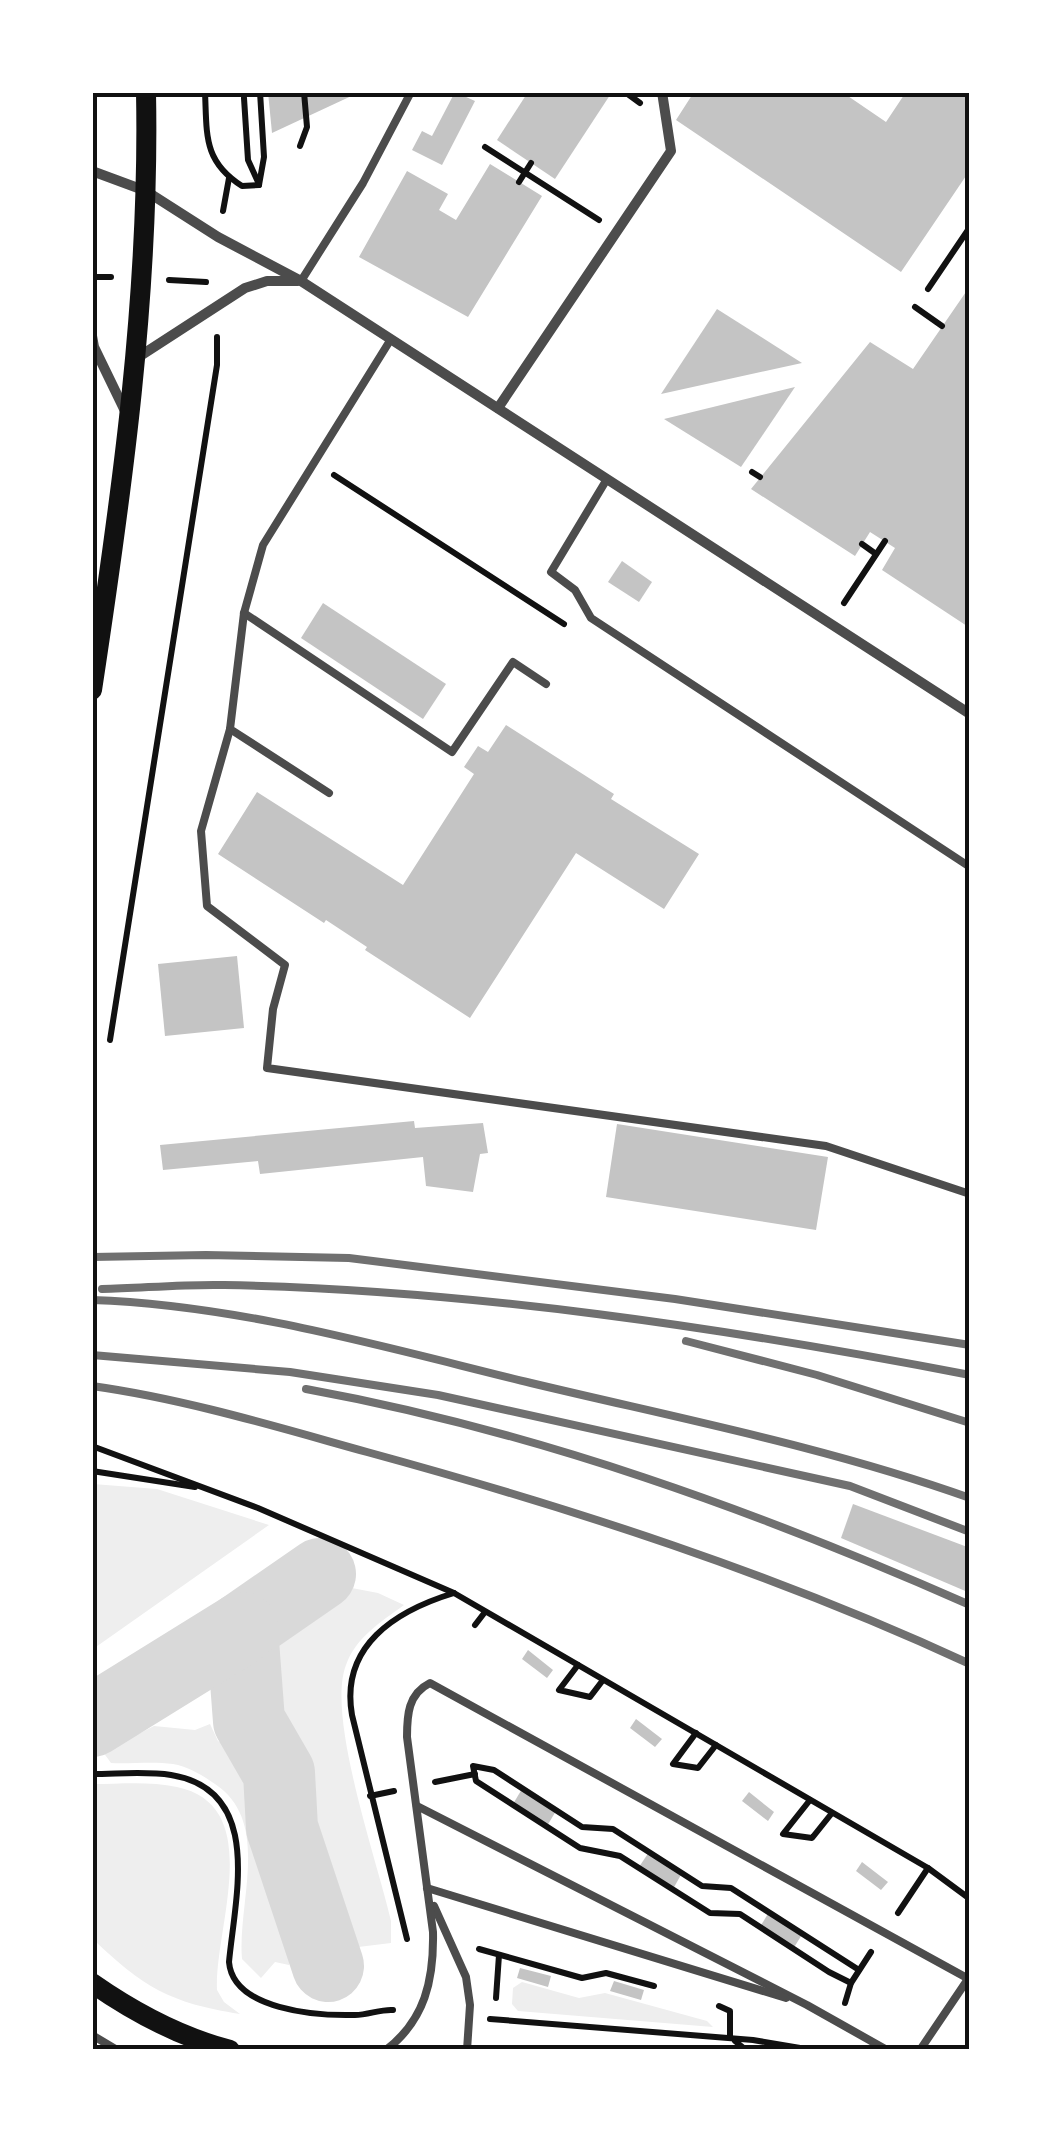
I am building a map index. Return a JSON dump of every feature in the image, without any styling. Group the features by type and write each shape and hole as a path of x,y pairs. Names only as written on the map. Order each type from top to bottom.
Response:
{"main road":[{"path":"92,690 136,358 146,191 146,92"},
{"path":"92,1983 164,2026 230,2050"}],"street":[{"path":"498,408 671,151 662,92"},
{"path":"92,171 146,191 218,237 300,281 970,714"},
{"path":"136,358 245,288 267,281 300,281"},
{"path":"92,336 130,423"}],"lane":[{"path":"300,281 363,182 412,92"},
{"path":"391,339 263,546 244,613 230,729 201,831 207,906 285,965 273,1009 266,1068 826,1146 970,1194"},
{"path":"607,478 551,572 575,590 592,618 970,867"},
{"path":"244,613 452,752 513,662 546,684"},
{"path":"230,729 329,793"},
{"path":"386,2050 409,2029 420,2013 428,1989 433,1946 408,1748 408,1714 418,1689 430,1682 968,1977 920,2050"},
{"path":"417,1806 807,2005 887,2050"},
{"path":"428,1888 807,2005"},
{"path":"428,1888 436,1915 458,1954 466,1978 470,2004 467,2050"},
{"path":"92,2034 117,2050"}],"path":[{"path":"205,92 209,148 220,168 242,186 259,184"},
{"path":"259,184 264,157 260,92"},
{"path":"300,146 306,127 304,92"},
{"path":"244,98 248,160 259,184"},
{"path":"485,147 617,232"},
{"path":"519,182 531,163"},
{"path":"928,289 970,227"},
{"path":"915,308 942,326"},
{"path":"110,1040 217,365 216,333"},
{"path":"315,463 564,624"},
{"path":"752,472 760,477"},
{"path":"830,624 885,541"},
{"path":"862,544 876,554"},
{"path":"92,1446 211,1490 454,1593 928,1868 970,1900"},
{"path":"92,1471 211,1490"},
{"path":"407,1950 352,1715 350,1682 362,1652 388,1625 413,1608 454,1593"},
{"path":"475,1625 485,1612"},
{"path":"578,1666 559,1690 590,1696 603,1680"},
{"path":"696,1733 673,1764 698,1768 716,1746"},
{"path":"473,1766 494,1770 583,1826 613,1828 702,1885 732,1887 859,1970 851,1983 828,1973 740,1914 710,1914 620,1856 580,1848 476,1781 473,1766"},
{"path":"92,1774 173,1775 198,1784 224,1806 238,1844 229,1962 232,1977 241,1989 286,2008 340,2014 380,2012 397,1998"},
{"path":"810,1800 783,1834 812,1838 832,1813"},
{"path":"896,1904 901,1909 928,1868"},
{"path":"479,1948 582,1977 607,1972 658,1987"},
{"path":"498,1955 494,2020 730,2038 812,2050"},
{"path":"709,2002 730,2012 730,2038"},
{"path":"730,2038 746,2050"}],"shaded area":[{"path":"93,1484 157,1489 269,1525 93,1649"},
{"path":"336,1585 378,1593 404,1605 356,1646 346,1665 342,1689 348,1754 391,1921 391,1943 350,1948 326,1908 318,1887 318,1865 305,1845 303,1790 287,1784 266,1743 254,1714 248,1682 254,1652 270,1625 294,1605"},
{"path":"210,1724 218,1741 267,1768 266,1784 255,1798 256,1821 265,1862 277,1883 296,1943 289,1965 275,1962 261,1978 242,1959 247,1841 243,1820 232,1800 215,1784 184,1767 111,1763 103,1752 154,1726 195,1730"},
{"path":"93,1784 177,1787 204,1799 221,1818 230,1873 217,1990 224,2002 240,2014 195,2004 159,1990 93,1939"},
{"path":"522,1982 579,1998 605,1993 707,2021 713,2027 518,2011 512,2004 513,1988"}],"building":[{"path":"268,92 360,92 272,133"},
{"path":"455,92 475,101 442,165 412,150 422,131 432,136"},
{"path":"528,92 612,92 555,179 497,140"},
{"path":"694,92 842,92 886,122 906,92 970,92 970,170 901,272 676,120"},
{"path":"490,164 542,196 468,317 359,257 407,171 448,194 439,210 456,220"},
{"path":"970,286 970,628 882,570 895,548 870,532 855,556 751,489 870,342 913,369"},
{"path":"717,309 802,363 661,394"},
{"path":"795,387 741,467 664,419"},
{"path":"622,561 652,582 639,602 608,582"},
{"path":"323,603 446,684 423,719 301,638"},
{"path":"506,725 614,794 611,799 699,854 664,909 576,853 470,1018 326,920 324,923 218,854 257,792 403,885 474,774 464,767 478,746 488,752"},
{"path":"237,956 244,1028 165,1036 158,964"},
{"path":"414,1121 415,1128 483,1123 488,1153 480,1154 473,1192 426,1186 423,1157 260,1174 258,1161 163,1170 160,1145"},
{"path":"617,1124 828,1157 816,1230 606,1197"},
{"path":"853,1504 970,1548 970,1593 841,1538"},
{"path":"528,1650 553,1670 547,1678 522,1659"},
{"path":"636,1719 662,1739 655,1747 630,1728"},
{"path":"522,1789 556,1811 547,1826 513,1804"},
{"path":"749,1792 774,1812 768,1821 742,1801"},
{"path":"649,1852 682,1873 673,1889 639,1867"},
{"path":"862,1862 888,1882 881,1890 856,1871"},
{"path":"769,1912 803,1933 793,1949 760,1927"},
{"path":"520,1968 551,1976 548,1987 517,1978"},
{"path":"614,1981 644,1990 641,2000 610,1991"}],"waterway":[{"path":"320,1574 242,1628 249,1721 279,1773 282,1828 328,1966"},
{"path":"92,1721 242,1628"}],"railway":[{"path":"92,1257 349,1258 675,1299 970,1345"},
{"path":"102,1289 194,1285 318,1288 505,1303 692,1327 970,1375"},
{"path":"92,1300 203,1310 313,1330 807,1448 970,1498"},
{"path":"686,1341 817,1375 970,1423"},
{"path":"92,1355 290,1372 438,1395 850,1486 970,1532"},
{"path":"92,1386 162,1398 265,1424 597,1520 748,1572 970,1664"},
{"path":"306,1389 392,1406 561,1451 727,1506 970,1605"}]}
